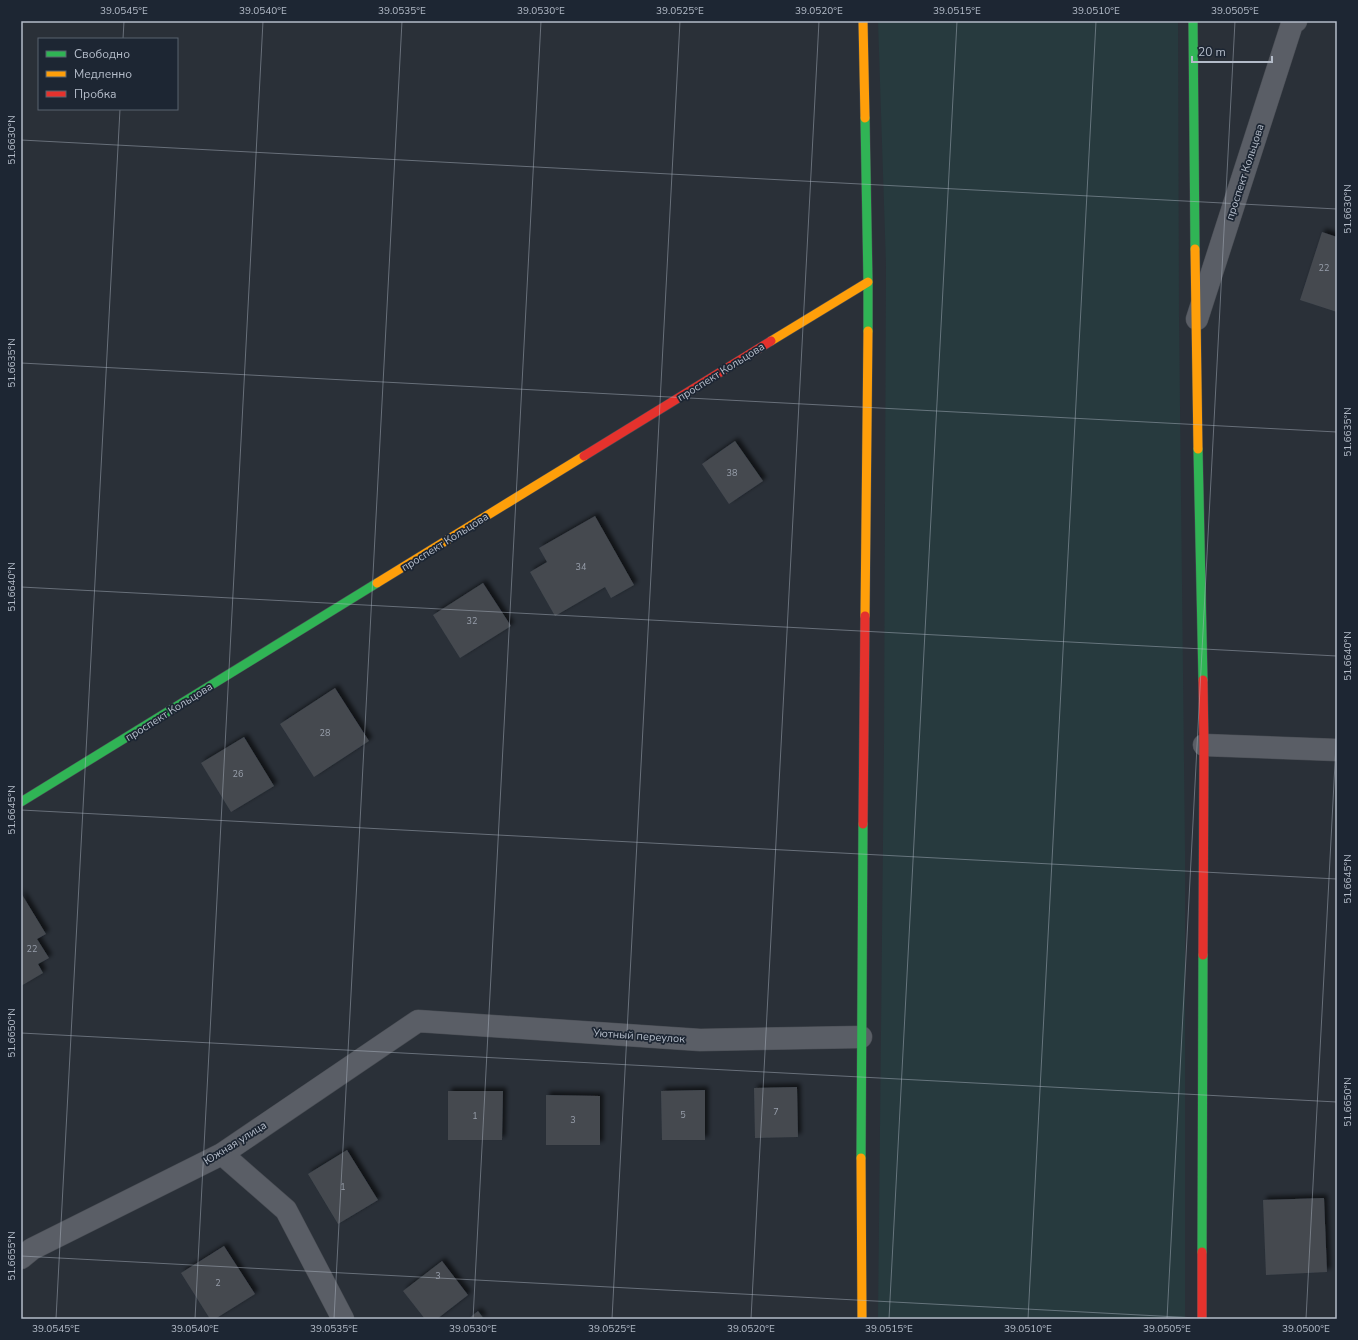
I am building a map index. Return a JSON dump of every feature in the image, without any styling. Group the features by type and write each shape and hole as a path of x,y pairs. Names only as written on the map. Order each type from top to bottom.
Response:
{"street":[{"path":"862,1319 861,1036 868,282 863,21"},
{"path":"1193,21 1196,324 1204,745 1202,1319"},
{"name":"проспект Кольцова","path":"1196,324 1292,24 1296,21"},
{"name":"проспект Кольцова","path":"21,802 868,282"},
{"path":"1204,745 1337,750"},
{"name":"Уютный переулок","path":"418,1021 700,1040 861,1036"},
{"name":"Южная улица","path":"21,1258 32,1249 222,1154 418,1021"},
{"path":"222,1154 286,1210 343,1319"}],"green space":[{"path":"878,21 1178,21 1179,317 1185,851 1185,1319 878,1319 884,745 886,265"}],"building":[{"path":"1322,232 1337,237 1337,312 1300,300"},
{"path":"735,441 763,481 729,504 702,464"},
{"path":"595,516 634,585 611,598 605,587 555,616 530,572 547,562 539,548"},
{"path":"483,583 511,626 460,658 433,615"},
{"path":"335,688 369,741 314,777 280,724"},
{"path":"244,737 274,786 231,812 201,763"},
{"path":"21,893 46,934 37,939 49,958 38,964 43,973 21,986"},
{"path":"797,1087 798,1137 755,1138 754,1088"},
{"path":"705,1090 705,1140 662,1140 661,1091"},
{"path":"448,1091 503,1091 502,1140 448,1140"},
{"path":"546,1095 600,1096 600,1145 546,1145"},
{"path":"347,1150 378,1200 338,1224 308,1174"},
{"path":"1324,1198 1327,1272 1266,1275 1263,1200"},
{"path":"224,1246 255,1294 215,1319 210,1319 181,1273"},
{"path":"442,1261 468,1295 437,1319 425,1319 403,1291"},
{"path":"478,1311 484,1319 468,1319"}],"traffic: fast":[{"path":"1193,21 1195,249"},
{"path":"865,118 868,331"},
{"path":"1198,449 1203,680"},
{"path":"21,802 377,583"},
{"path":"861,1158 863,824"},
{"path":"1202,1252 1203,955"}],"traffic: slow":[{"path":"863,21 865,118"},
{"path":"1195,249 1198,449"},
{"path":"771,341 868,282"},
{"path":"865,616 868,331"},
{"path":"377,583 584,456"},
{"path":"861,1158 862,1319"}],"traffic: jam":[{"path":"584,456 771,341"},
{"path":"863,824 865,616"},
{"path":"1203,680 1203,955"},
{"path":"1202,1252 1202,1319"}]}
